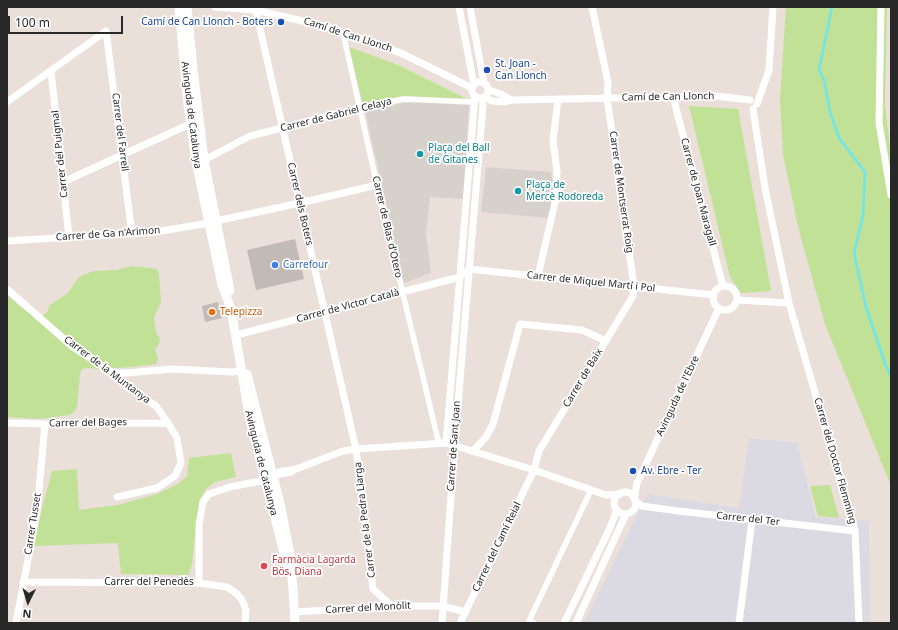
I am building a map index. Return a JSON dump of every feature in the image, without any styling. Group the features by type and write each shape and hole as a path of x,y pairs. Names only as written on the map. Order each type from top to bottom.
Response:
{"street":[{"name":"Avinguda de Catalunya","path":"179,7 190,124 212,222 226,271 231,298 231,309"},
{"name":"Avinguda de Catalunya","path":"187,7 204,160 212,202 212,222 222,285 231,309 239,352 240,370 250,420 271,485 279,520 279,536 286,561 291,572"},
{"path":"187,7 184,12 189,76 188,105"},
{"name":"Camí de Can Llonch","path":"215,7 255,9 308,22 401,52 473,87"},
{"path":"459,7 473,94 479,99 488,94 489,90 488,86 484,83 470,7"},
{"name":"Carrer de Montserrat Roig","path":"592,7 608,82 607,98 634,286"},
{"path":"755,107 769,70 773,7"},
{"path":"881,7 879,123 891,196"},
{"name":"Carrer dels Boters","path":"255,9 356,449"},
{"name":"Carrer del Farrell","path":"51,71 106,31 132,234"},
{"name":"Carrer de Blas d'Otero","path":"343,33 403,292 443,444"},
{"path":"7,102 51,71"},
{"name":"Carrer del Puigmal","path":"51,71 69,237"},
{"path":"473,87 480,82 484,83"},
{"name":"Camí de Can Llonch","path":"489,90 512,100"},
{"name":"Camí de Can Llonch","path":"479,99 505,102 512,100 716,96 750,100"},
{"name":"Carrer de Joan Maragall","path":"673,97 723,286"},
{"name":"Carrer de Gabriel Celaya","path":"204,160 250,136 403,98 479,99"},
{"name":"Carrer de Sant Joan","path":"442,623 454,445 483,105 479,99"},
{"name":"Carrer de Sant Joan","path":"443,444 479,99"},
{"path":"538,276 556,198 557,171 553,141 558,99"},
{"name":"Carrer del Doctor Flemming","path":"750,100 748,106 755,107 764,188 789,303 855,531 859,623"},
{"path":"63,182 190,124"},
{"name":"Carrer de Ga n'Arimon","path":"7,241 155,232 212,222 377,185"},
{"path":"460,277 469,269"},
{"name":"Carrer de Miquel Martí i Pol","path":"469,269 714,295"},
{"name":"Carrer de Victor Català","path":"236,335 460,277"},
{"name":"Carrer de Baix","path":"534,470 539,450 633,296 634,286"},
{"path":"723,286 732,288 737,295 736,304 732,308 724,310 714,304 715,291 723,286"},
{"name":"Carrer de la Muntanya","path":"7,289 74,347 113,373 126,386 156,406 177,438 181,462 175,476 157,488 117,497"},
{"path":"737,300 789,303"},
{"name":"Avinguda de l'Ebre","path":"637,503 637,484 719,308"},
{"path":"473,451 486,437 493,424 520,324 582,330 606,341"},
{"name":"Avinguda de Catalunya","path":"239,352 246,370 265,444 269,478 277,491 285,526 291,561 295,623"},
{"path":"113,373 171,369 233,372 240,370"},
{"path":"257,414 257,432 269,478 343,451 443,444 454,445 534,470 591,490 606,496 620,513 626,514 632,511 637,503 632,496 623,493 606,496"},
{"name":"Carrer del Bages","path":"7,423 168,423"},
{"name":"Carrer Tusset","path":"16,623 37,512 46,424"},
{"path":"265,444 272,450 276,464 280,468 288,471"},
{"name":"Carrer de la Pedra Llarga","path":"356,449 373,589 393,606"},
{"name":"Carrer del Camí Reial","path":"460,623 534,470"},
{"path":"277,491 277,483 288,471"},
{"name":"Carrer del Penedès","path":"23,582 199,583 199,525 203,502 209,494 269,478"},
{"name":"Avinguda de l'Ebre","path":"564,623 609,530 615,507 615,498 637,484"},
{"path":"534,623 529,621 591,490"},
{"name":"Carrer del Ter","path":"637,503 752,520 855,531"},
{"path":"576,623 626,514"},
{"path":"739,623 752,520"},
{"path":"199,583 227,587 236,593 242,600 246,610 245,623"},
{"name":"Carrer del Monòlit","path":"294,612 393,606 442,606 466,612"}],"shaded area":[{"name":"Plaça del Ball de Gitanes","path":"418,102 469,105 463,199 430,197 426,234 431,273 404,283 365,111 403,103"},
{"name":"Plaça de Mercè Rodoreda","path":"486,167 551,172 554,194 548,218 481,212"},
{"path":"749,438 797,443 816,517 869,521 870,623 584,623 647,494 739,508"}],"green space":[{"path":"786,7 887,7 885,105 891,156 891,486 825,324 799,231 783,155 780,99"},
{"path":"349,47 396,64 467,99 403,96 363,105"},
{"path":"689,106 738,109 771,291 741,293 730,277"},
{"path":"133,266 157,269 159,274 161,302 154,318 156,333 160,338 159,344 155,349 158,359 156,364 132,367 82,369 80,374 77,407 74,412 69,415 40,419 7,417 7,295 22,308 32,314 44,315 48,311 49,306 68,293 78,278 83,275 94,271 116,270"},
{"path":"231,453 236,477 215,482 206,489 200,499 192,564 188,575 121,574 118,543 32,546 52,471 77,469 79,510 117,505 157,494 178,484 187,476 189,458"},
{"path":"830,485 839,518 818,516 810,486"}],"building":[{"name":"Carrefour","path":"295,239 304,279 256,290 247,250"},
{"name":"Telepizza","path":"218,302 222,318 205,322 202,306"}],"waterway":[{"path":"832,7 819,70 824,80 830,112 839,138 865,172 863,215 854,253 866,307 886,366 891,376"}],"place":[{"name":"Camí de Can Llonch - Boters","path":"281,22"},
{"name":"St. Joan - Can Llonch","path":"487,70"},
{"name":"Plaça del Ball de Gitanes","path":"420,154"},
{"name":"Plaça de Mercè Rodoreda","path":"518,191"},
{"name":"Carrefour","path":"275,265"},
{"name":"Telepizza","path":"212,312"},
{"name":"Av. Ebre - Ter","path":"633,471"},
{"name":"Farmàcia Lagarda Bös, Diana","path":"264,566"}]}
